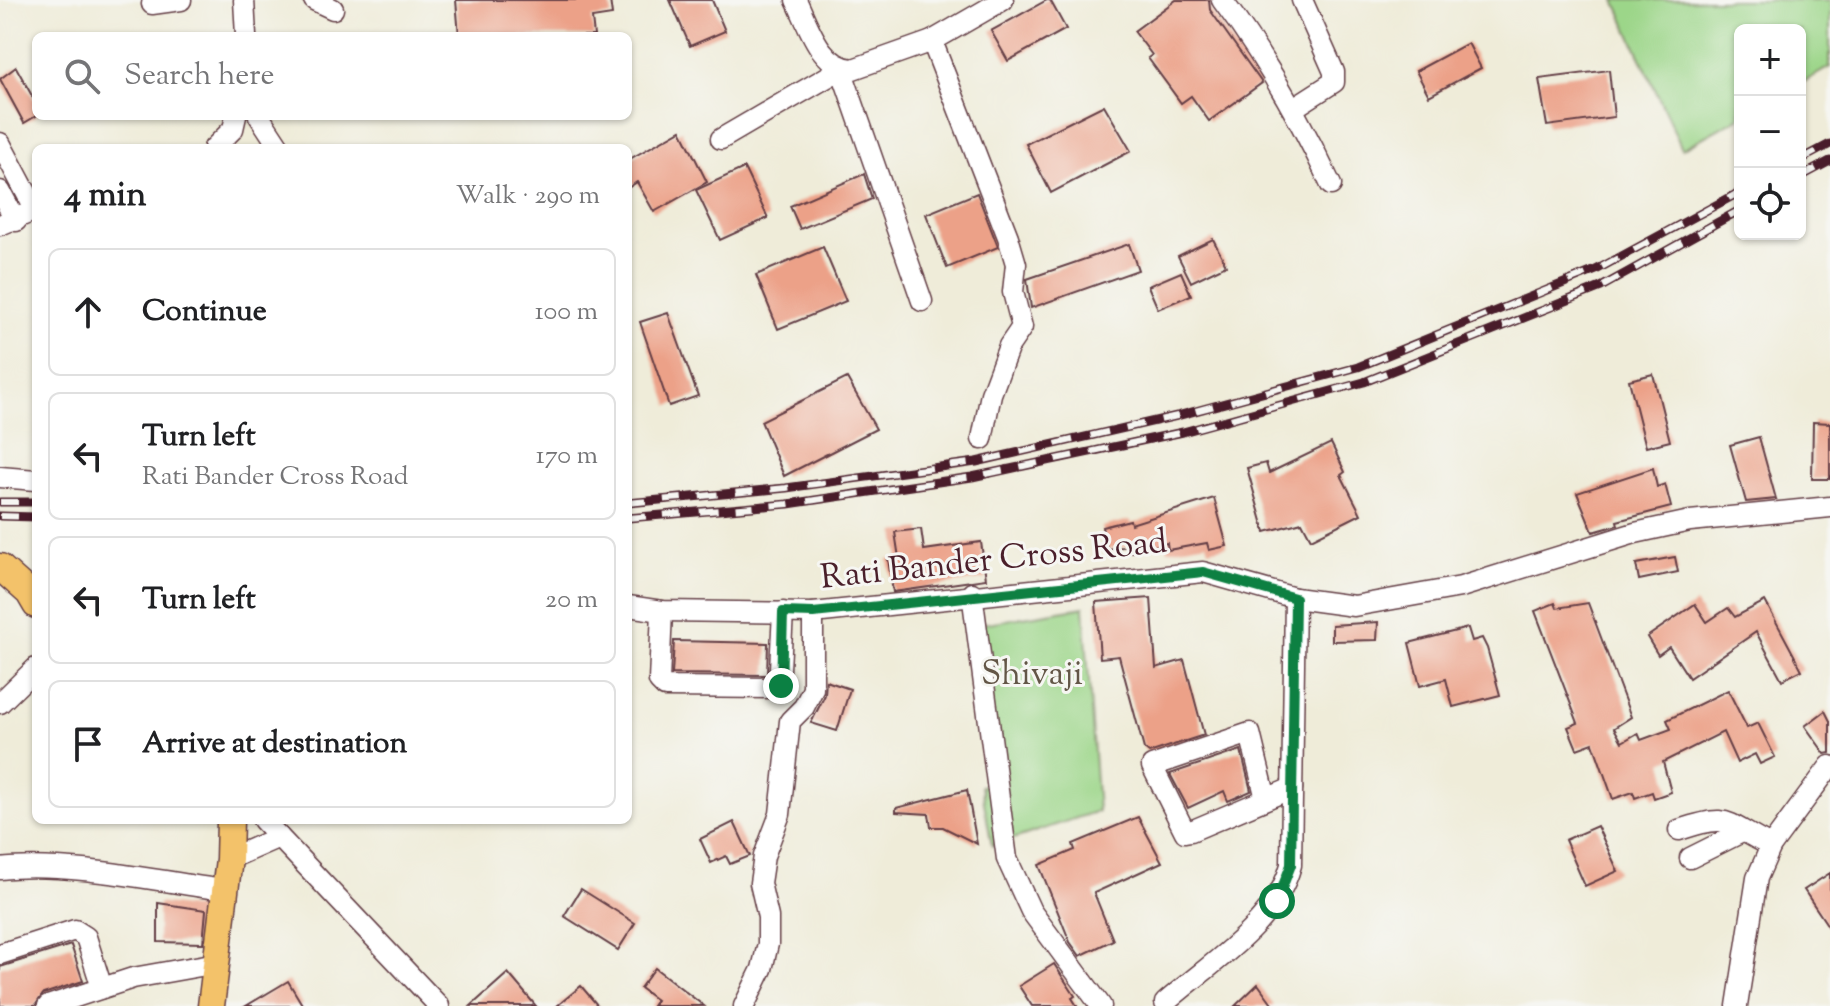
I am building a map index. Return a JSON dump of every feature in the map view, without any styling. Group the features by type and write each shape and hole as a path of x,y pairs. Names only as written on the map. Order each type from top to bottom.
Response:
{"main road":[{"path":"0,567 32,599"},
{"path":"0,582 32,604"},
{"path":"211,1006 229,859 230,824"}],"street":[{"path":"152,4 181,0"},
{"path":"244,0 246,32"},
{"path":"314,0 333,9"},
{"path":"796,0 826,58 841,69 922,301"},
{"path":"721,139 841,69 853,69 932,41 1003,0"},
{"path":"1222,0 1257,47 1295,107 1331,185"},
{"path":"1295,107 1334,82 1334,72 1302,0"},
{"path":"932,41 965,119 1016,264 1013,292 1022,327 1009,346 991,394 982,439"},
{"path":"218,144 233,129 235,120"},
{"path":"262,120 277,144"},
{"path":"0,143 32,203"},
{"path":"0,191 8,223 32,212"},
{"path":"0,477 32,480"},
{"name":"Rati Bander Cross Road","path":"632,607 662,611 813,613 972,593 1203,572 1295,598 1354,606 1461,587 1635,533 1690,521 1830,507"},
{"path":"972,593 1007,859 1031,911 1101,1006"},
{"path":"1163,1005 1277,901 1291,865 1295,598"},
{"path":"662,611 659,681 665,687 779,688 783,612"},
{"path":"744,1006 762,969 768,944 768,917 760,883 764,856 780,814 790,721 804,707 813,689 813,613"},
{"path":"0,703 32,672"},
{"path":"1266,799 1250,733 1152,766 1185,832 1266,799 1292,788"},
{"path":"1737,1006 1745,974 1750,910 1757,878 1771,846 1830,766"},
{"path":"1679,830 1715,818 1730,822 1742,832 1771,846"},
{"path":"267,824 439,1006"},
{"path":"1690,858 1742,832"},
{"path":"229,859 279,837"},
{"path":"0,869 18,867 128,876 223,890"},
{"path":"0,954 75,930 86,937 102,988"},
{"path":"48,1006 133,978 217,963"}],"green space":[{"path":"1615,0 1830,0 1830,67 1806,81 1806,24 1734,24 1734,120 1682,149"},
{"name":"Shivaji","path":"1084,607 1098,811 992,846 981,786 987,784 969,626"}],"building":[{"path":"456,0 610,0 612,15 592,18 594,32 459,32"},
{"path":"670,0 712,0 725,31 690,46"},
{"path":"1050,0 1066,29 1008,61 991,31"},
{"path":"1176,0 1209,0 1210,10 1262,83 1209,121 1191,96 1181,103 1148,58 1152,55 1134,31"},
{"path":"1468,43 1481,68 1429,96 1416,71"},
{"path":"16,67 32,96 32,118 24,123 0,79"},
{"path":"1609,70 1614,117 1547,126 1539,79"},
{"path":"1104,105 1131,151 1051,193 1026,144"},
{"path":"681,130 707,182 654,212 637,182 632,185 632,158"},
{"path":"744,168 768,218 720,240 696,190"},
{"path":"864,174 872,199 800,229 790,206"},
{"path":"977,193 998,247 947,268 926,214"},
{"path":"1213,239 1226,265 1191,282 1178,256"},
{"path":"1129,244 1138,270 1031,308 1027,279"},
{"path":"823,247 846,301 778,329 756,275"},
{"path":"1181,272 1191,295 1158,309 1148,286"},
{"path":"668,313 698,396 669,406 640,322"},
{"path":"1653,374 1670,441 1646,447 1629,380"},
{"path":"847,378 876,429 784,476 761,421"},
{"path":"1813,422 1830,423 1830,479 1812,479"},
{"path":"1759,437 1776,499 1746,502 1730,445"},
{"path":"1331,443 1345,472 1341,475 1361,514 1311,539 1302,522 1265,532 1247,468 1266,463 1269,473"},
{"path":"1653,468 1657,487 1665,484 1671,507 1617,521 1618,525 1593,532 1577,493"},
{"path":"1214,498 1227,546 1209,550 1207,543 1168,550 1167,543 1131,552 1130,546 1107,549 1102,527 1130,520 1131,524"},
{"path":"921,529 924,550 981,542 986,579 893,592 888,559 899,558 895,532"},
{"path":"1675,557 1678,572 1639,580 1636,564"},
{"path":"1151,598 1156,668 1184,660 1204,735 1149,753 1144,749 1119,656 1100,658 1096,602"},
{"path":"1765,601 1802,670 1782,680 1756,632 1689,678 1669,647 1658,655 1647,637 1695,604 1707,622 1728,608 1735,617"},
{"path":"1555,603 1557,608 1588,603 1631,717 1614,728 1622,742 1638,733 1641,740 1671,729 1667,720 1728,690 1747,728 1758,723 1775,757 1760,764 1755,754 1737,763 1723,732 1663,762 1671,792 1654,798 1652,792 1635,798 1633,792 1613,799 1593,743 1577,749 1568,727 1578,723 1535,611"},
{"path":"1378,622 1377,640 1332,641 1332,625"},
{"path":"1468,628 1472,641 1482,638 1487,648 1500,695 1453,707 1446,679 1420,686 1409,643"},
{"path":"674,641 768,643 767,675 672,674"},
{"path":"826,681 850,689 837,731 811,723 825,695"},
{"path":"1825,711 1830,721 1830,753 1825,754 1805,726"},
{"path":"1241,750 1251,791 1228,801 1224,791 1188,808 1170,774"},
{"path":"967,790 977,844 943,827 931,827 929,814 896,812 896,808"},
{"path":"1138,817 1162,862 1094,893 1113,940 1080,956 1070,942 1039,865 1075,850 1073,844"},
{"path":"734,822 750,856 730,864 726,856 711,863 700,839"},
{"path":"1597,826 1618,871 1585,886 1565,840"},
{"path":"1830,873 1830,929 1804,890"},
{"path":"581,889 635,923 618,950 564,916"},
{"path":"158,903 206,910 203,943 158,942"},
{"path":"71,945 83,981 43,994 35,1006 0,1006 0,967"},
{"path":"1054,964 1075,996 1072,998 1077,1006 1032,1006 1019,986"},
{"path":"655,968 704,1006 652,1006 656,1000 640,988"},
{"path":"508,973 536,1006 471,1006"},
{"path":"288,981 303,1006 246,1006"},
{"path":"1258,984 1274,1006 1235,1006"},
{"path":"581,986 598,1006 557,1006"}],"railway":[{"path":"1806,157 1830,144"},
{"path":"1806,174 1830,161"},
{"path":"632,503 786,488 976,462 1177,416 1358,367 1596,270 1734,195"},
{"path":"632,518 788,504 972,477 1183,432 1364,382 1601,287 1734,213"},
{"path":"0,502 32,502"},
{"path":"0,516 32,517"}],"route":[{"path":"781,686 783,612 813,613 972,593 1203,572 1243,580 1295,598 1291,865 1277,901"}]}
